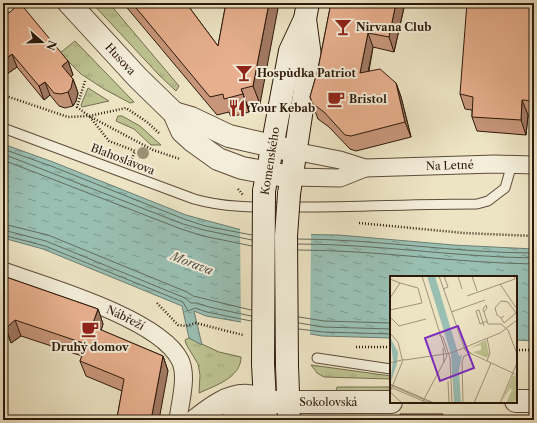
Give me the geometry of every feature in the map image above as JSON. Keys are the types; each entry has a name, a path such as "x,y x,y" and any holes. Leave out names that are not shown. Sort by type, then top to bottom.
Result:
{"main road":[{"name":"Husova","path":"69,3 138,78 174,113 182,131 209,153 265,183 290,185"},
{"name":"Komenského","path":"266,411 263,364 263,236 265,183 290,51 307,11"},
{"name":"Komenského","path":"288,411 286,236 294,151 310,56 307,11"},
{"name":"Husova","path":"174,113 191,118 229,136 294,151"},
{"name":"Sokolovská","path":"196,420 212,408 227,400 248,396 266,411 288,411 390,402"},
{"path":"517,401 534,401"},
{"path":"233,420 266,411"}],"street":[{"name":"Na Letné","path":"294,151 340,160 365,168 512,164 534,165"},
{"name":"Na Letné","path":"290,185 340,178 365,168"},
{"name":"Nábřeží","path":"3,271 114,311 143,327 167,344 174,351 182,366 184,374 178,420"}],"lane":[{"name":"Blahoslavova","path":"3,128 194,199 214,205 236,207 359,207 477,204 488,201 505,188 512,164"},
{"path":"317,358 390,369"}],"path":[{"path":"85,81 77,107 89,116 163,155 182,159"},
{"path":"3,95 68,117 89,116 126,108"},
{"path":"89,116 109,141 135,151"},
{"path":"353,222 464,233 534,236"},
{"path":"157,303 178,325 186,326 196,323"},
{"path":"517,350 534,350"}],"green space":[{"path":"92,3 109,3 179,86 176,91 159,75"},
{"path":"75,41 134,102 130,103 81,74 60,53"},
{"path":"88,88 109,101 82,107 81,105"},
{"path":"118,116 122,116 140,126 161,145 151,145 134,129 116,121"},
{"path":"189,338 219,352 241,357 237,370 226,380 199,393 200,375 198,364 185,340"},
{"path":"311,365 390,376 390,379 324,377 317,373"},
{"path":"337,387 390,387 390,391 336,391"}],"water":[{"name":"Morava","path":"3,144 53,162 186,215 238,229 274,234 339,235 453,245 534,249 534,341 517,340 517,276 390,276 390,338 322,336 206,316 194,311 202,345 189,338 182,306 43,249 3,238"}],"pier":[{"path":"240,227 274,232 311,233 310,337 241,325"}],"building":[{"path":"20,3 68,61 62,66 73,79 71,88 68,92 61,94 54,93 45,82 39,86 12,54 3,61 3,6 9,13"},
{"path":"132,3 186,3 218,46 226,3 269,3 253,86 241,89 243,94 224,99 223,94 210,97"},
{"path":"331,3 396,3 389,37 368,33 360,73 380,69 396,83 405,122 351,136 345,135 324,112 313,104 310,97 318,69"},
{"path":"467,3 534,3 534,101 522,100 521,120 472,117 473,97 460,94"},
{"path":"3,276 98,309 92,326 163,356 151,420 115,420 117,418 124,379 80,361 86,344 15,320 6,328 3,316"},
{"path":"400,414 443,414 443,419 534,417 534,420 400,420"}],"place":[{"name":"Nirvana Club","path":"343,27"},
{"name":"Hospůdka Patriot","path":"244,73"},
{"name":"Bristol","path":"336,99"},
{"name":"Your Kebab","path":"237,108"},
{"name":"Druhý domov","path":"90,329"}]}
